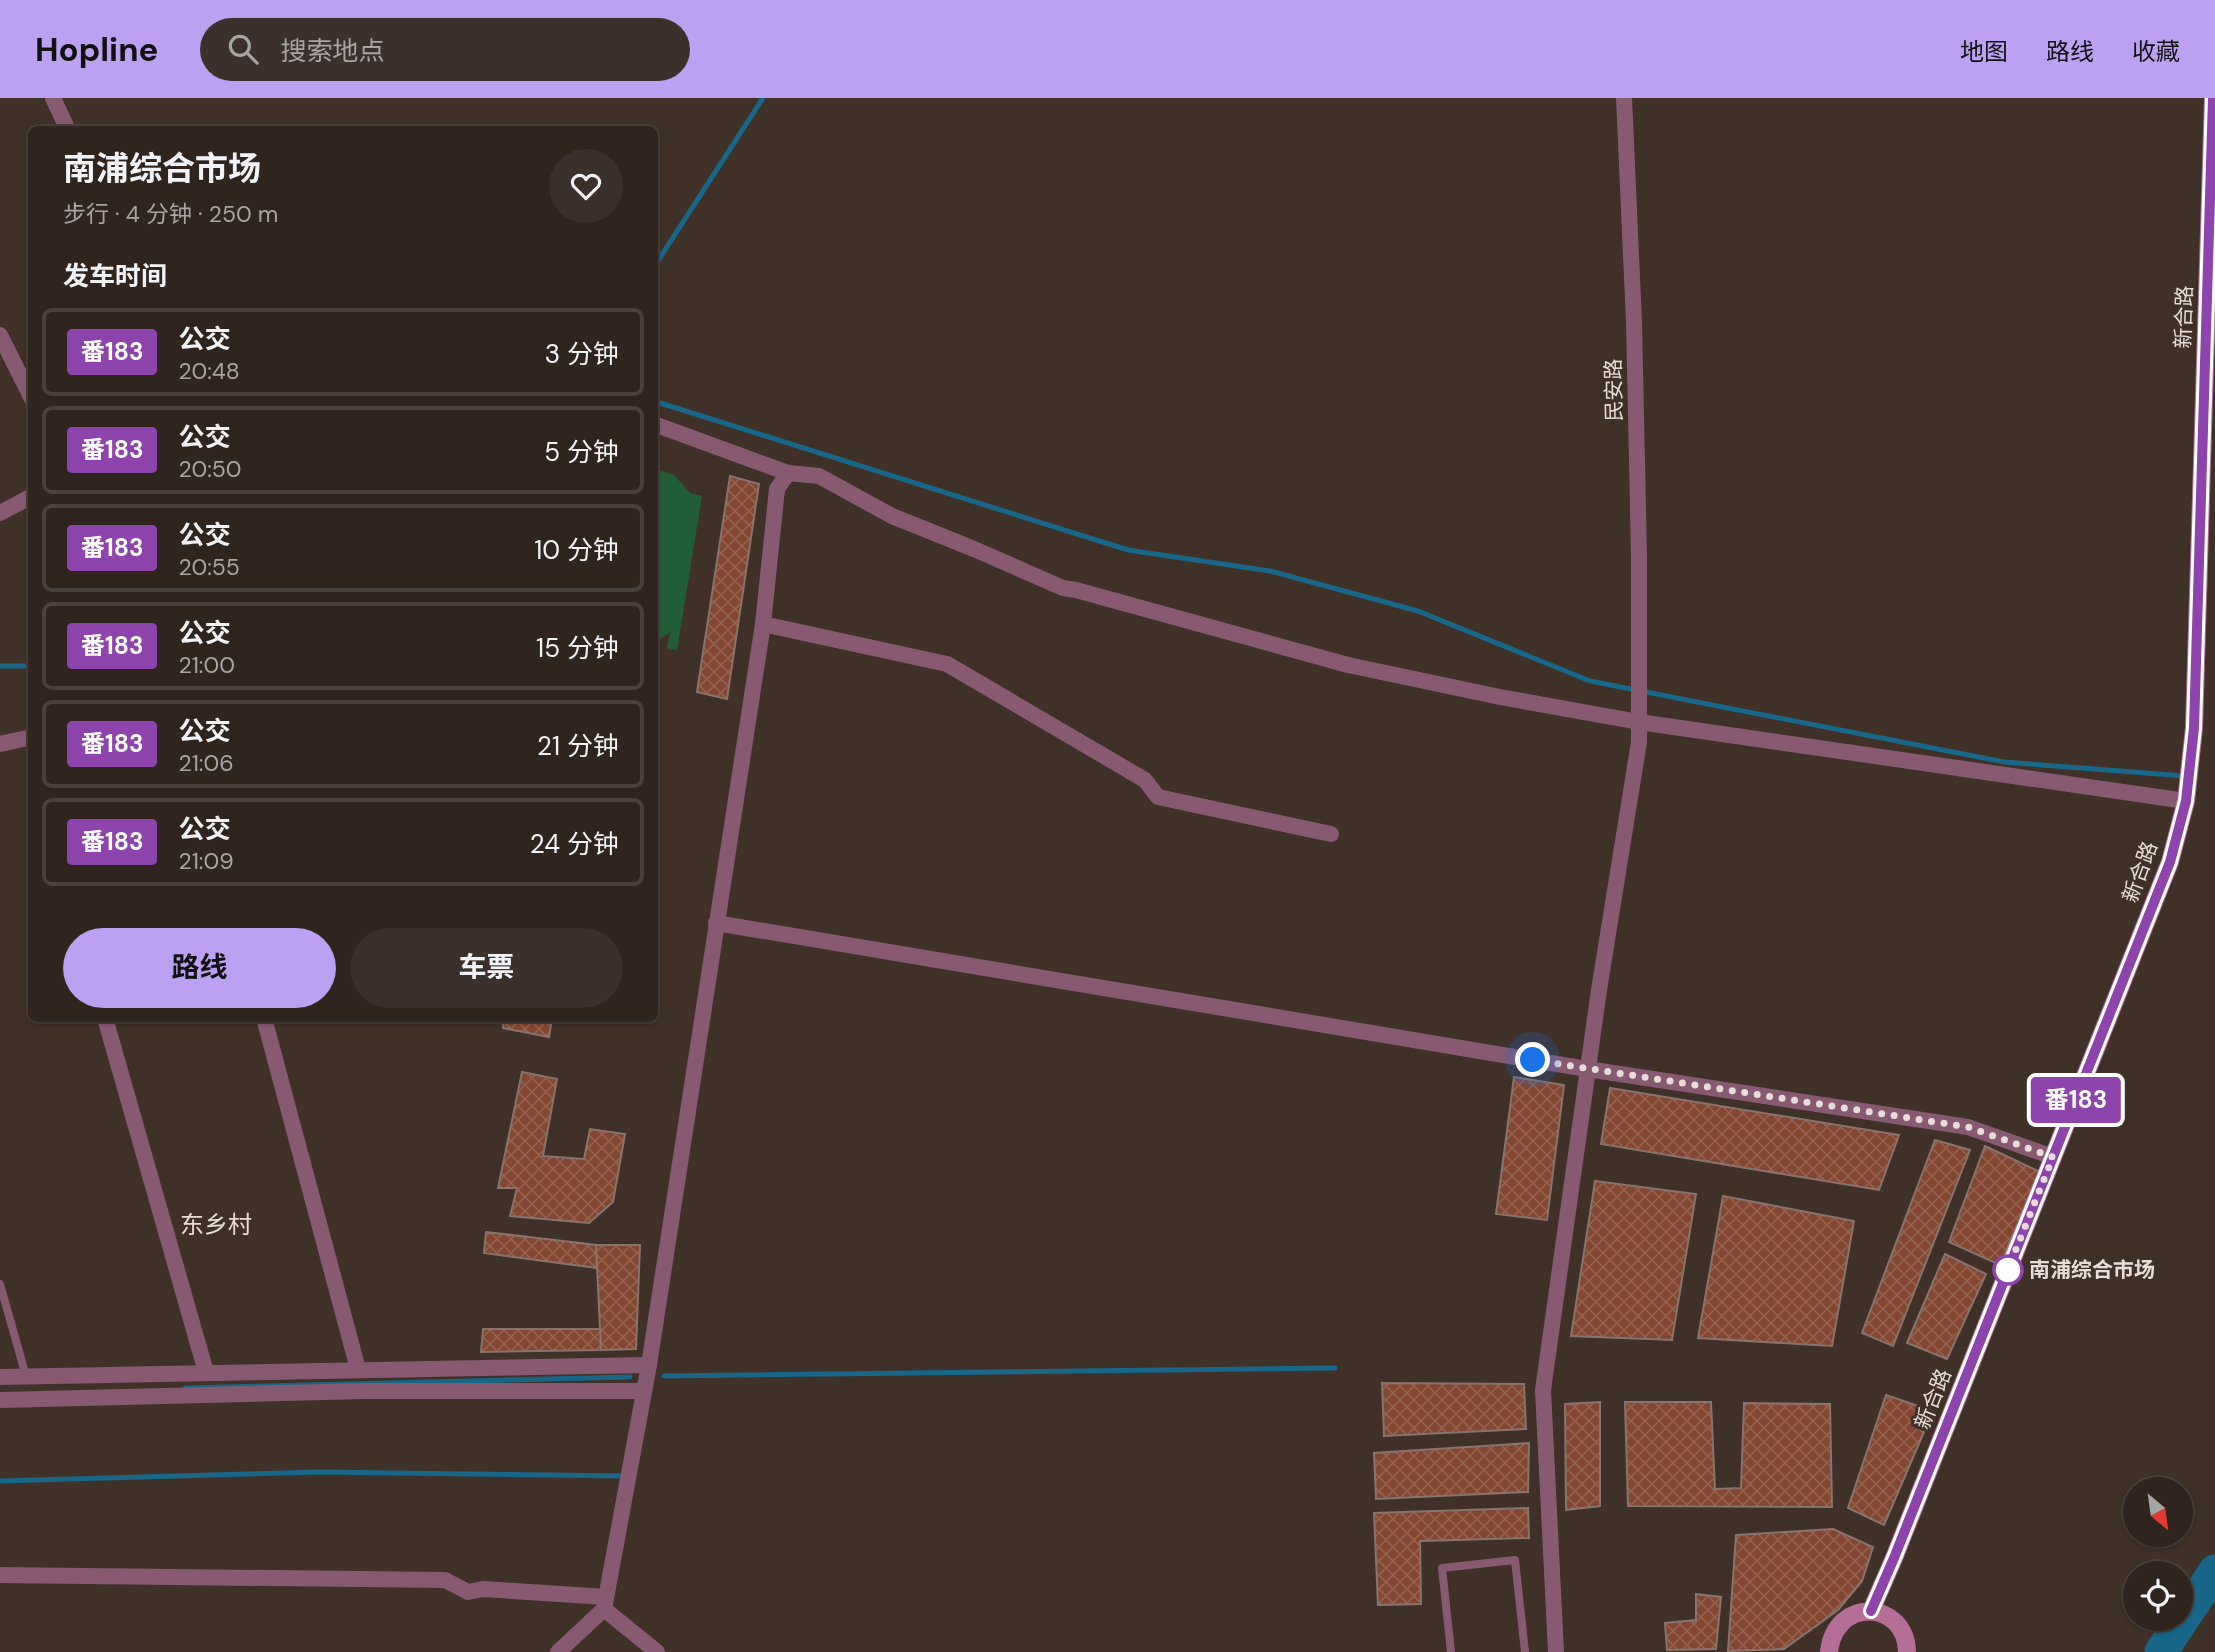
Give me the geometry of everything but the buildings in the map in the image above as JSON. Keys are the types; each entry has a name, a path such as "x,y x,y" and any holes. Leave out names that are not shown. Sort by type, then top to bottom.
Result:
{"street":[{"path":"53,98 66,126"},
{"name":"民安路","path":"1556,1652 1543,1390 1587,1069 1639,742 1634,322 1624,98"},
{"name":"新合路","path":"1871,1611 2170,862 2186,795 2194,728 2213,179 2213,98"},
{"path":"0,335 28,391"},
{"path":"658,425 788,473 819,476 892,516 1063,588 1348,665 1639,722 2186,795"},
{"path":"558,1652 605,1603 649,1365 763,624 777,489 788,473"},
{"path":"0,513 28,498"},
{"path":"763,624 947,664 1145,780 1158,797 1331,834"},
{"path":"0,744 28,738"},
{"path":"716,923 1587,1069 1968,1127 2053,1157"},
{"path":"106,1022 206,1372"},
{"path":"265,1022 358,1369"},
{"path":"0,1377 649,1365"},
{"path":"0,1400 365,1391 644,1391"},
{"path":"0,1575 445,1580 468,1592 484,1589 605,1603 657,1652"},
{"path":"1829,1652 1830,1638 1836,1627 1846,1618 1871,1611 1894,1620 1902,1630 1907,1652"}],"lane":[{"path":"0,1284 26,1376"},
{"path":"1451,1652 1442,1568 1515,1560 1525,1652"}],"green space":[{"path":"658,470 674,475 690,493 702,496 677,650 667,648 670,632 658,640"}],"waterway":[{"path":"658,261 763,98"},
{"path":"658,402 1128,550 1270,571 1418,611 1590,681 2004,762 2185,776"},
{"path":"0,666 28,666"},
{"path":"664,1376 1335,1368"},
{"path":"185,1388 630,1377"},
{"path":"0,1481 319,1472 627,1476"},
{"path":"2161,1652 2215,1571"}],"bus line":[{"name":"番183","path":"1871,1611 2170,862 2186,801 2194,728 2213,98"}],"place":[{"name":"南浦综合市场","path":"2008,1270"}],"district":[{"name":"东乡村","path":"216,1225"}],"route":[{"path":"1533,1060 1968,1127 2053,1157 2003,1282 2008,1270"}]}
